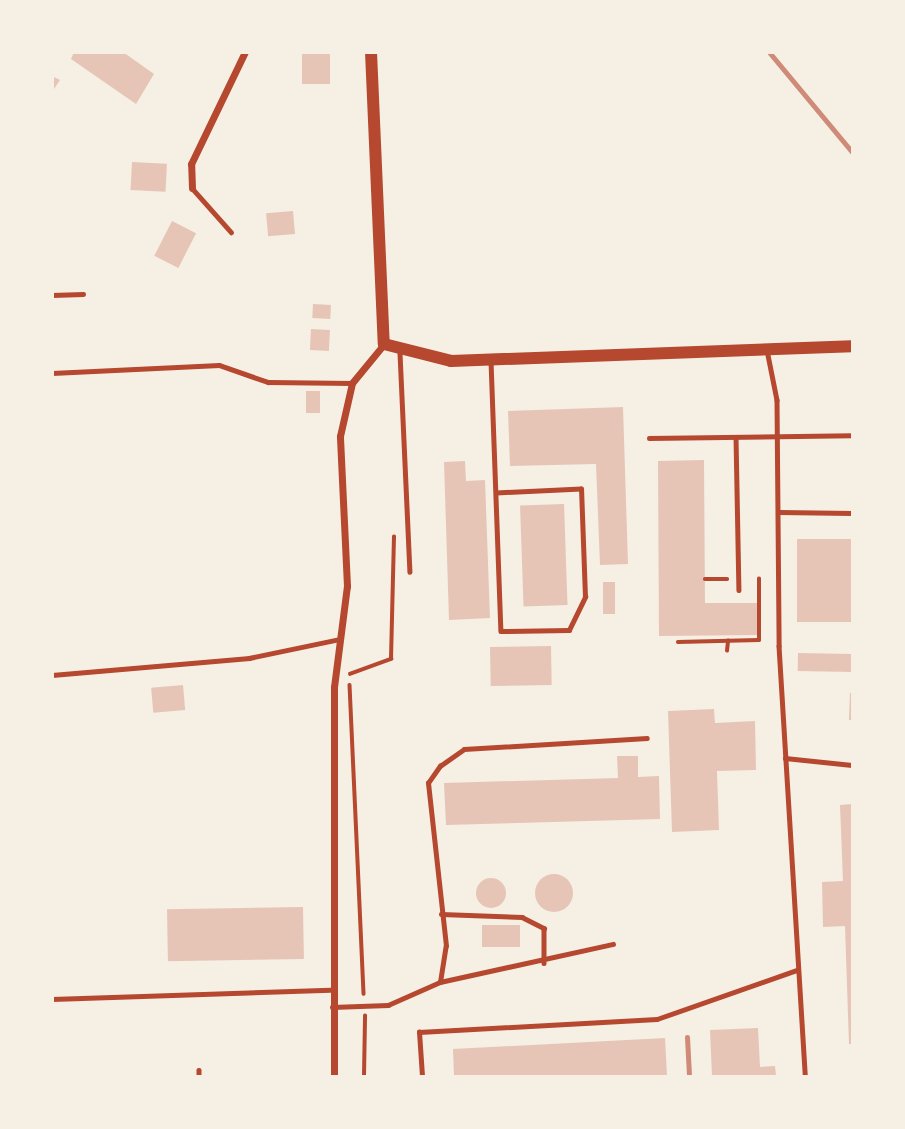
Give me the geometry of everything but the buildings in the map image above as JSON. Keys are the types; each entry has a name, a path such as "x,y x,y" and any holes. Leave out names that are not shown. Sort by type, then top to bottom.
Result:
{"street":[{"path":"192,188 191,164 245,52"},
{"path":"334,1076 330,990 341,639 347,586 340,436 352,383 384,344 371,52"},
{"path":"384,344 400,353 491,360 852,346"}],"lane":[{"path":"192,188 231,232"},
{"path":"52,295 83,294"},
{"path":"766,349 778,437 785,758 805,1076"},
{"path":"400,353 410,572"},
{"path":"491,360 501,631 569,629 585,597 581,489 497,493"},
{"path":"52,373 219,365 268,382 352,383"},
{"path":"649,438 852,435"},
{"path":"736,437 739,590"},
{"path":"779,512 852,513"},
{"path":"52,675 248,658 341,639"},
{"path":"440,982 446,946 428,783 440,766 464,749 647,738"},
{"path":"785,758 852,765"},
{"path":"441,914 522,917 544,928 544,962"},
{"path":"331,1007 400,1001 440,982 544,962 613,944"},
{"path":"422,1076 419,1032 657,1019 797,970"},
{"path":"52,999 330,990"}],"path":[{"path":"364,1076 365,1005 350,673 391,659 390,553 397,530"},
{"path":"678,642 760,640 759,579 768,578"},
{"path":"727,651 728,641"}],"railway":[{"path":"769,52 852,152"},
{"path":"687,1037 689,1076"}]}
